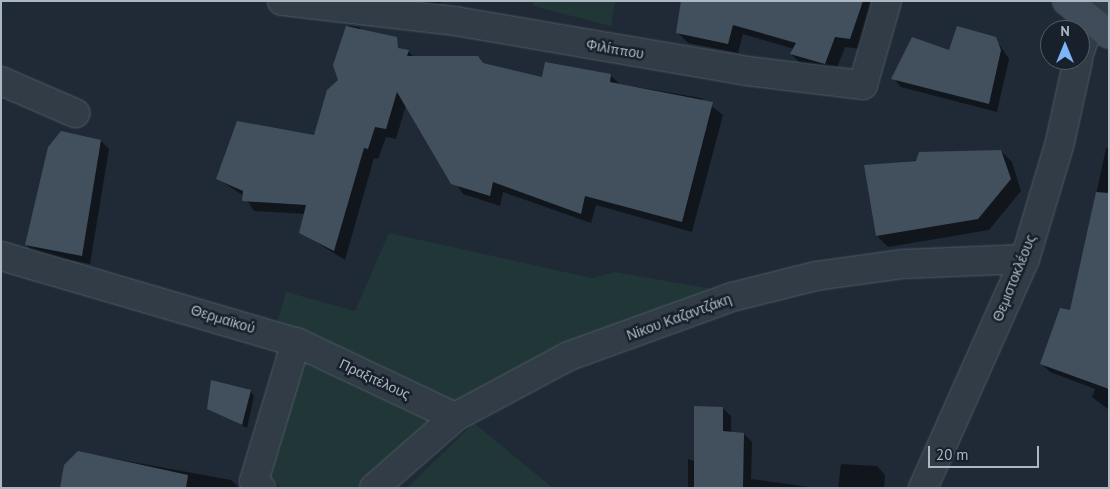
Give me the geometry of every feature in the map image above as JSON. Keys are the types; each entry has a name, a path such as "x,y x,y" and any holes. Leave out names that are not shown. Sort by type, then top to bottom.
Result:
{"street":[{"name":"Φιλίππου","path":"286,2 455,21 746,71 863,85 887,1"},
{"path":"1067,1 1099,18 1090,34"},
{"name":"Θεμιστοκλέους","path":"923,488 1025,259 1060,142 1076,70"},
{"path":"1,81 75,113"},
{"name":"Θερμαϊκού","path":"1,256 296,342"},
{"name":"Νίκου Καζαντζάκη","path":"374,488 455,417 569,356 732,297 816,276 904,264 1025,259"},
{"path":"261,488 254,481 296,342"},
{"name":"Πραξιτέλους","path":"296,342 455,417"}],"green space":[{"path":"534,1 615,1 611,26 533,6"},
{"path":"389,233 592,278 615,272 723,291 452,411 275,330 286,292 355,311"},
{"path":"302,350 442,417 357,488 280,488 265,471"},
{"path":"474,423 553,488 407,488"}],"building":[{"path":"681,1 863,1 850,39 835,37 825,64 790,54 796,43 733,25 728,44 676,33"},
{"path":"346,26 397,37 398,48 409,50 407,56 478,56 483,63 542,77 545,62 611,74 610,82 713,102 682,222 585,196 581,214 493,182 490,196 451,184 397,92 386,129 375,127 368,149 364,148 334,251 299,233 306,205 242,201 243,191 216,179 237,121 314,135 327,90 338,80 333,65"},
{"path":"957,26 996,37 1001,50 989,104 891,79 912,37 949,50"},
{"path":"61,131 101,140 82,256 25,245 48,147"},
{"path":"1001,150 1011,179 978,219 876,236 864,165 916,161 919,152"},
{"path":"1096,192 1109,193 1109,389 1040,364 1060,308 1070,310"},
{"path":"211,380 251,390 242,425 207,409"},
{"path":"694,406 723,407 723,431 744,433 743,488 694,488"},
{"path":"78,451 188,475 186,488 60,488 64,465"}]}
